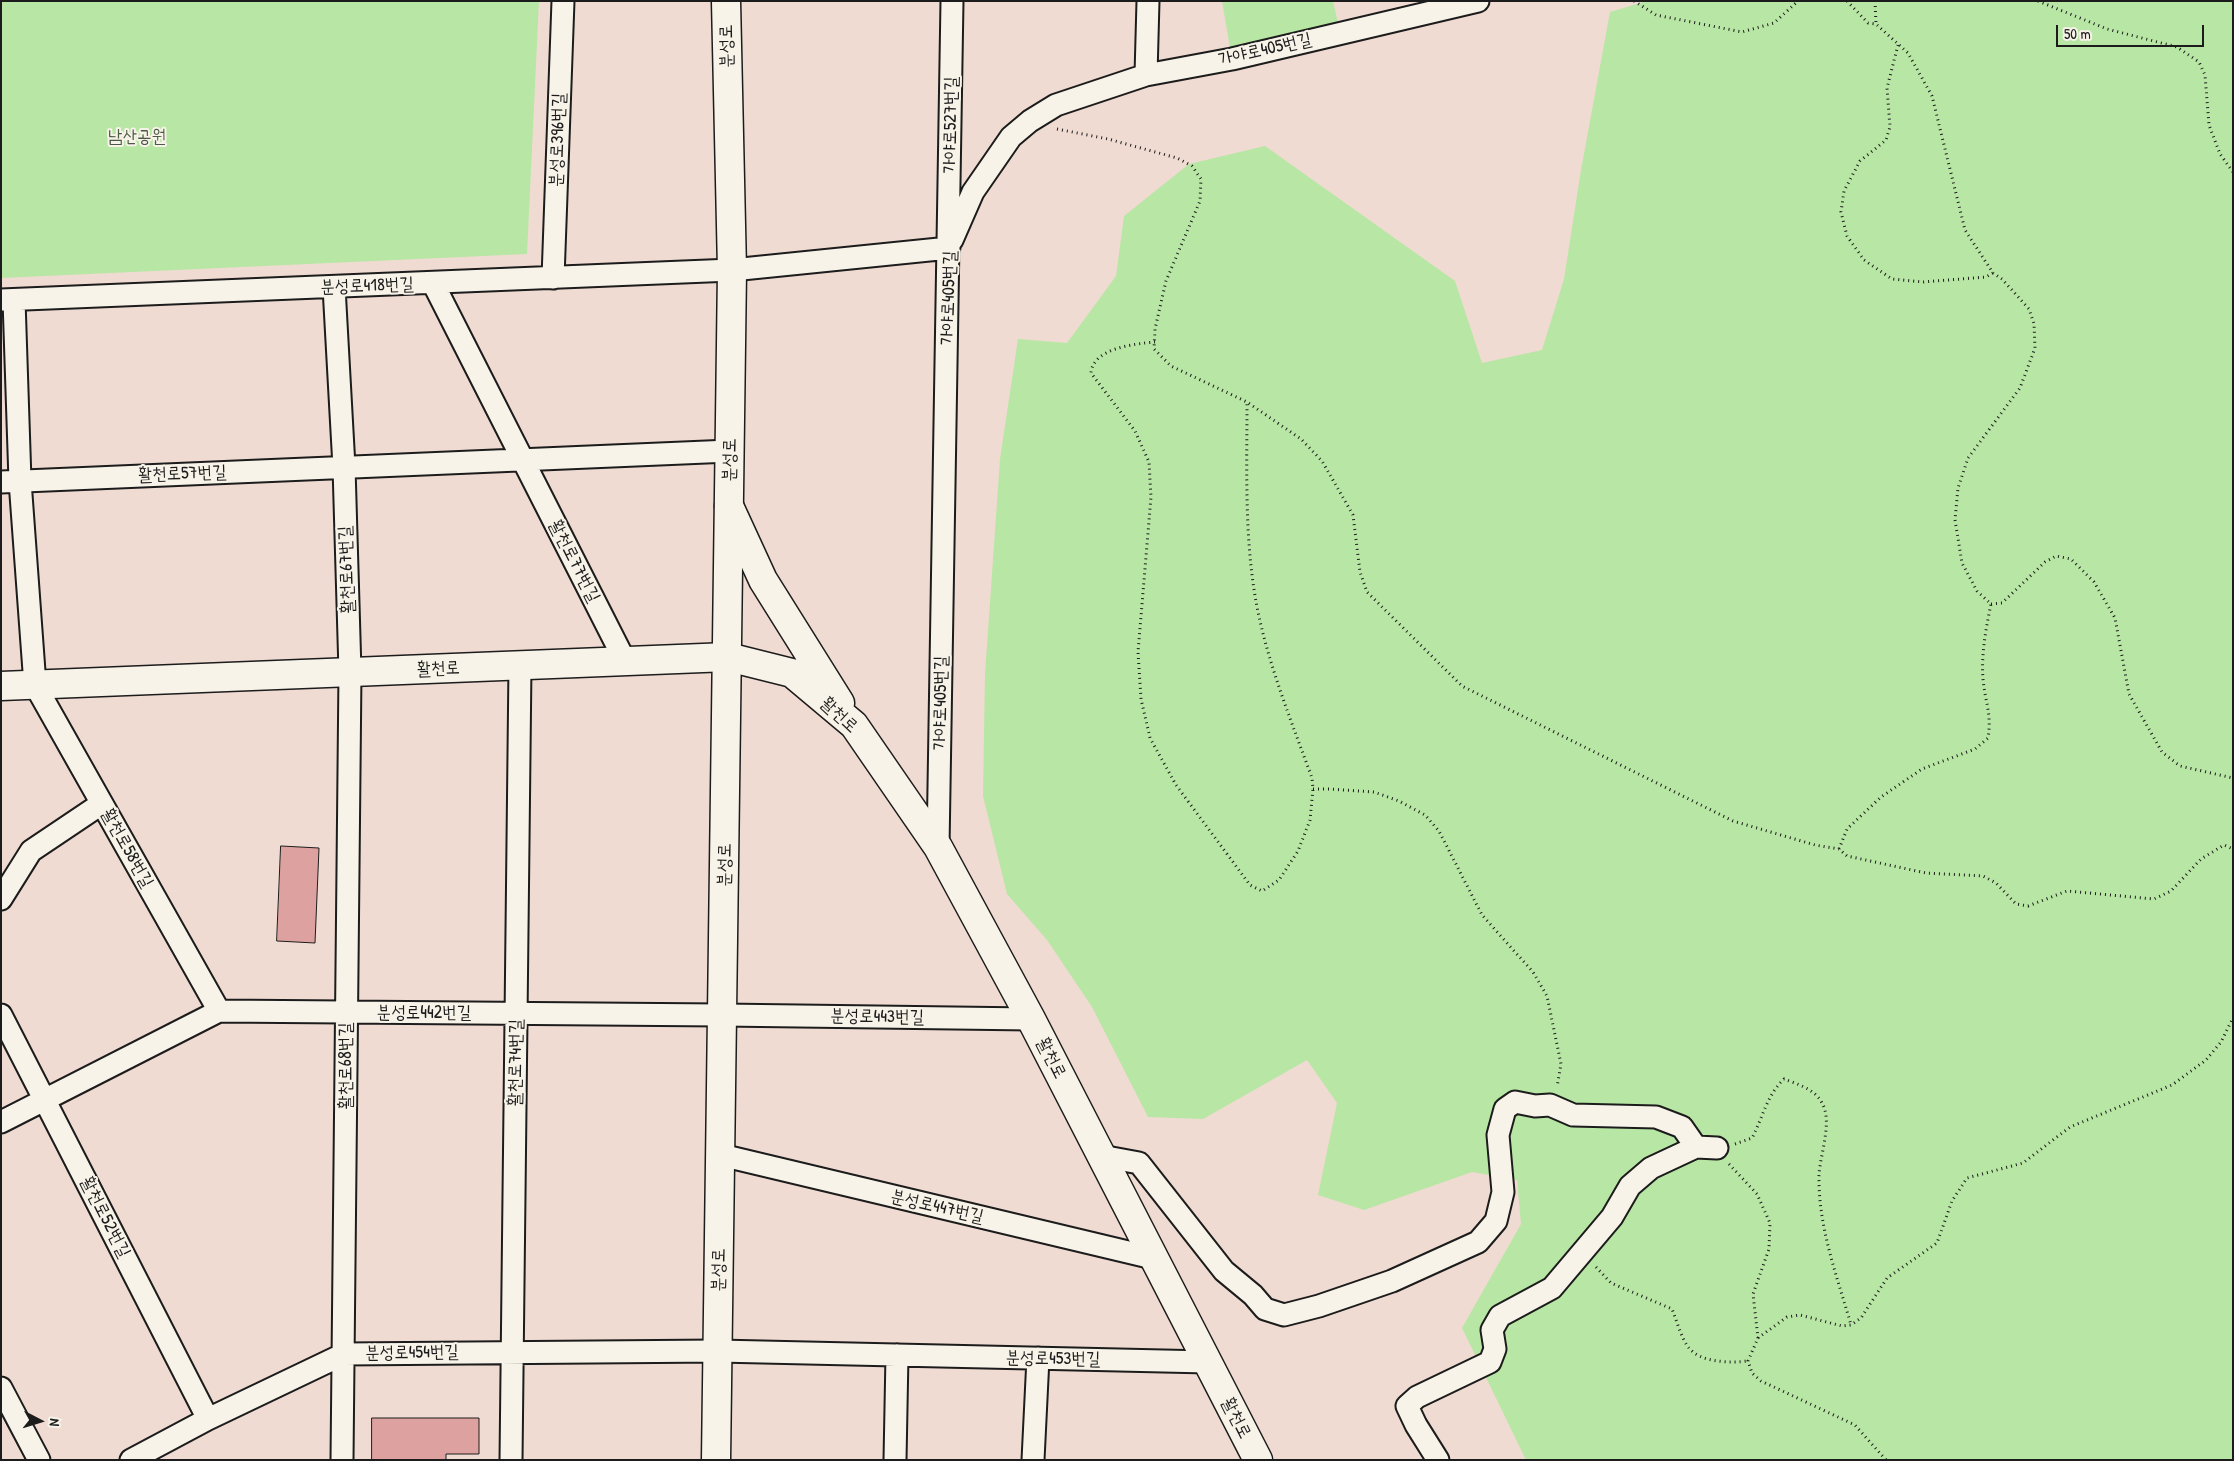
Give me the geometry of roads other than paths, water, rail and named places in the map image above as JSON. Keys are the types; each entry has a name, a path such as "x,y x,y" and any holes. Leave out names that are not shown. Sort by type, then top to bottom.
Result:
{"street":[{"name":"분성로396번길","path":"553,278 563,1"},
{"name":"분성로","path":"716,1460 732,270 726,1"},
{"name":"가야로527번길","path":"949,248 952,1"},
{"path":"1146,75 1148,1"},
{"name":"가야로405번길","path":"938,847 949,248 973,192 1011,137 1030,121 1056,104 1146,75 1232,59 1402,10 1478,1"},
{"path":"732,270 949,248"},
{"name":"분성로418번길","path":"8,300 732,270"},
{"name":"활천로77번길","path":"433,283 625,661"},
{"name":"활천로67번길","path":"334,287 344,467 350,672"},
{"path":"8,300 11,482 34,685"},
{"path":"344,467 730,451"},
{"name":"활천로57번길","path":"11,482 344,467"},
{"path":"729,506 763,580 854,725"},
{"name":"활천로","path":"1,686 728,657 792,674 854,725 938,847 1031,1019 1258,1460"},
{"name":"활천로74번길","path":"511,1460 520,665"},
{"name":"활천로68번길","path":"342,1460 350,672"},
{"name":"활천로58번길","path":"34,685 219,1012"},
{"path":"1,899 31,851 102,804"},
{"name":"분성로442번길","path":"1,1122 219,1012 722,1015"},
{"name":"활천로52번길","path":"1,1015 208,1420"},
{"name":"분성로443번길","path":"722,1015 1031,1019"},
{"path":"1101,1156 1139,1163 1224,1272 1253,1295 1265,1309 1284,1315 1319,1306 1392,1281 1478,1242 1496,1221 1502,1192 1498,1135 1504,1109 1515,1102 1535,1106 1550,1105 1573,1115 1656,1117 1682,1127 1706,1148 1651,1168 1630,1186 1612,1217 1552,1288 1500,1316 1492,1330 1495,1349 1490,1362 1417,1397 1407,1406 1416,1425 1438,1460"},
{"name":"분성로447번길","path":"721,1155 1153,1258"},
{"name":"분성로454번길","path":"130,1460 344,1354 512,1351 718,1351"},
{"name":"분성로453번길","path":"718,1351 1208,1362"},
{"path":"895,1460 897,1355"},
{"path":"1034,1460 1038,1358"},
{"path":"1,1388 39,1460"}],"park label":[{"name":"남산공원","path":"137,137"}]}
